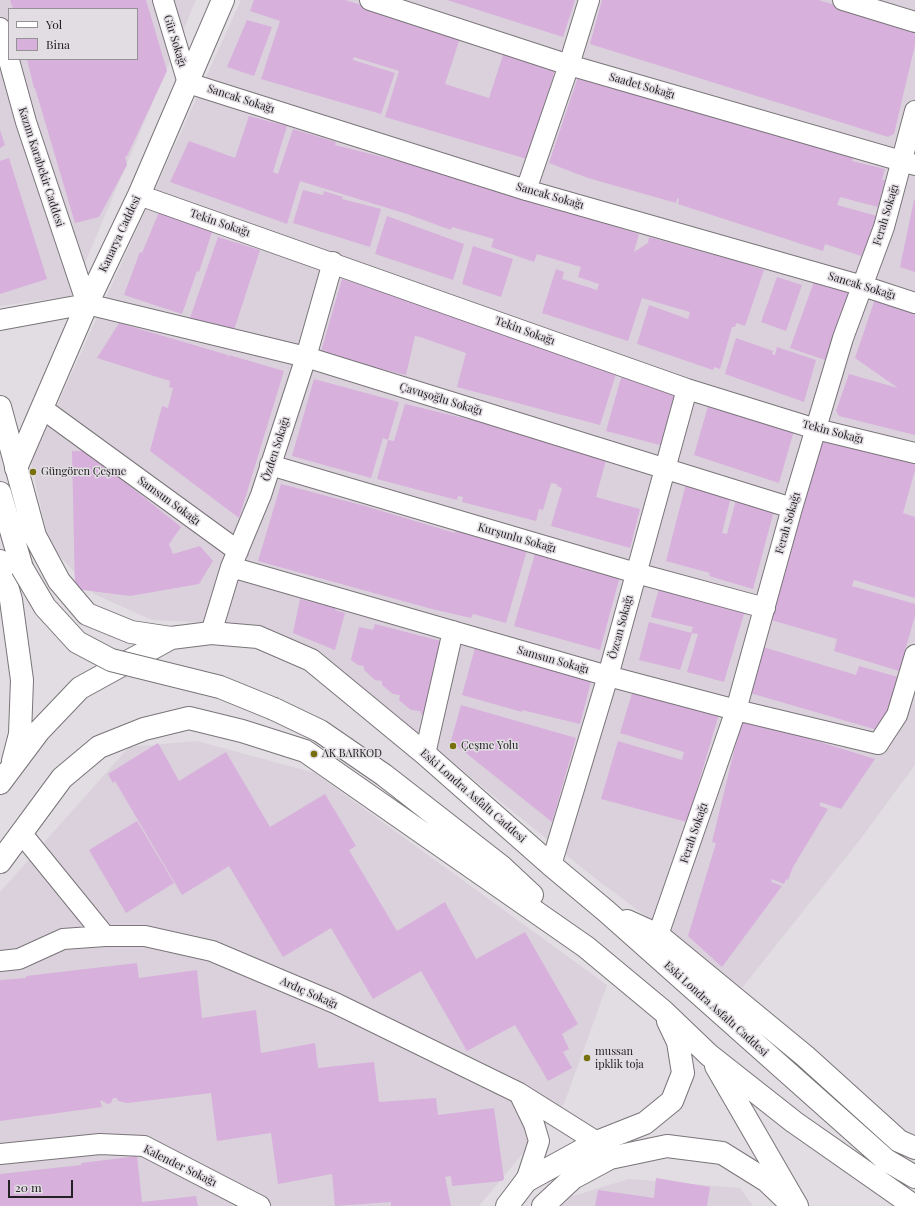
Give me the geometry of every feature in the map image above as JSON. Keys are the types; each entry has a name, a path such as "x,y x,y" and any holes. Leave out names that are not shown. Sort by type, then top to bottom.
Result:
{"main road":[{"name":"Kanarya Caddesi","path":"16,468 43,410 87,304 139,195 223,0"},
{"path":"0,407 35,536 59,581 87,614 131,632 171,638"},
{"path":"0,493 22,568 45,607 77,642 111,660 220,687 274,709 320,731 384,776 502,867 586,947 663,1011 710,1055 794,1122 914,1206"},
{"path":"0,561 11,600 22,680 20,734 6,775"},
{"name":"Eski Londra Asfaltı Caddesi","path":"6,775 39,731 80,688 171,638 211,633 258,637 311,660 425,754 551,865 606,911 886,1160 915,1177"},
{"path":"0,862 62,778 99,747 144,729 188,718 242,731 305,751 586,947"},
{"path":"606,911 658,935 805,1056 899,1141 915,1148"},
{"path":"507,1206 526,1181 597,1142 644,1124 672,1101 683,1072 678,1042 663,1011"},
{"path":"710,1055 797,1206"},
{"path":"543,1206 572,1178 610,1158 667,1146 722,1153 767,1181 794,1206"}],"street":[{"name":"Gür Sokağı","path":"163,0 188,83"},
{"name":"Saadet Sokağı","path":"370,0 569,65 908,163"},
{"path":"526,190 569,65 589,0"},
{"path":"843,0 915,22"},
{"name":"Kazım Karabekir Caddesi","path":"0,28 8,57"},
{"name":"Kazım Karabekir Caddesi","path":"9,60 26,122 87,304"},
{"name":"Sancak Sokağı","path":"188,83 526,190 863,286 915,303"},
{"name":"Ferah Sokağı","path":"658,935 736,710 792,508 844,338 908,163 915,111"},
{"name":"Tekin Sokağı","path":"139,195 333,262 688,389 816,429 915,453"},
{"name":"Özden Sokağı","path":"211,633 234,559 260,494 306,357 333,262"},
{"path":"0,320 87,304"},
{"name":"Çavuşoğlu Sokağı","path":"87,304 306,357 792,508"},
{"name":"Özcan Sokağı","path":"551,865 608,676 688,389"},
{"name":"Samsun Sokağı","path":"43,410 234,559 454,631 608,676 736,710 878,744 897,715 915,655"},
{"name":"Kurşunlu Sokağı","path":"270,465 636,573 765,608"},
{"path":"425,754 454,631"},
{"path":"22,834 105,936"},
{"name":"Ardıç Sokağı","path":"0,961 19,959 63,939 105,936 144,936 212,950 335,1003 519,1093 597,1142"},
{"path":"519,1093 534,1124 539,1141 526,1181"},
{"name":"Kalender Sokağı","path":"0,1154 100,1144 144,1146 260,1206"}],"shaded area":[{"path":"0,0 196,0 71,296 0,306"},
{"path":"241,0 915,0 915,765 859,841 742,988 596,879 340,671 258,625 152,620 94,594 49,544 31,463"},
{"path":"197,741 315,773 607,985 564,1104 479,1206 0,1206 0,892 129,747"},
{"path":"629,1179 740,1188 753,1206 558,1206 563,1199"}],"building":[{"path":"10,0 146,0 167,71 127,156 125,157 127,165 99,217 75,223 34,88 27,60 138,60 138,8 13,8"},
{"path":"254,0 345,0 461,35 445,84 489,98 505,49 557,64 527,159 385,117 399,71 354,57 353,60 395,73 381,114 261,79 280,21 250,11"},
{"path":"447,0 575,0 563,37"},
{"path":"602,0 819,0 913,30 915,32 915,45 894,134 888,137 590,44"},
{"path":"247,20 272,27 254,76 227,67"},
{"path":"580,71 854,156 852,161 885,169 882,180 885,180 878,207 840,197 837,205 877,216 864,257 825,244 823,251 678,204 679,199 677,198 676,203 588,178 549,163"},
{"path":"249,116 287,126 273,172 278,174 293,129 336,142 335,145 423,167 551,209 551,207 639,234 634,252 648,243 649,237 725,257 764,270 745,326 736,323 735,327 732,327 720,369 714,367 713,370 637,344 649,305 688,319 690,312 642,298 628,341 542,313 556,269 564,272 562,279 597,290 599,284 578,277 581,267 537,254 534,262 491,247 494,239 452,227 451,230 407,214 300,181 287,224 170,182 189,141 235,158"},
{"path":"0,130 5,145 0,148"},
{"path":"9,158 47,279 0,294 0,161"},
{"path":"303,190 323,195 324,191 343,197 342,199 381,209 370,247 293,223"},
{"path":"915,200 915,272 900,267"},
{"path":"159,212 212,232 199,272 197,271 182,314 124,295 140,252 142,253"},
{"path":"387,216 464,244 453,280 375,254"},
{"path":"218,237 260,250 234,330 190,318"},
{"path":"473,246 513,259 501,297 462,284"},
{"path":"777,277 802,285 786,331 761,322"},
{"path":"342,279 428,306 616,374 600,425 457,387 466,353 420,337 415,336 406,375 320,355"},
{"path":"815,279 854,290 828,361 790,348"},
{"path":"876,296 915,308 915,435 839,416 836,411 849,374 898,388 855,358"},
{"path":"119,323 228,355 228,359 229,355 284,371 239,518 150,451 162,406 168,408 173,388 169,387 170,381 97,358"},
{"path":"736,338 773,351 772,354 775,355 777,347 816,360 804,402 725,374"},
{"path":"623,371 679,389 664,446 606,431"},
{"path":"314,379 399,402 388,440 383,438 371,478 292,456"},
{"path":"710,399 795,427 779,483 694,455"},
{"path":"405,404 484,423 606,460 596,497 640,509 630,548 551,526 562,488 557,486 557,484 551,483 543,510 539,509 536,521 462,502 463,497 458,496 457,500 377,479 388,440 394,441"},
{"path":"823,436 915,462 915,470 903,513 915,517 915,598 854,580 852,586 915,604 915,616 899,671 834,651 837,639 771,620"},
{"path":"72,451 86,451 181,527 169,544 173,554 200,546 213,561 199,584 130,596 75,589"},
{"path":"687,480 732,493 722,533 727,534 737,496 775,507 753,589 709,576 710,573 666,561"},
{"path":"281,484 365,506 455,533 456,530 527,550 506,623 473,614 471,618 432,609 258,561"},
{"path":"536,550 620,576 600,650 514,626"},
{"path":"660,585 746,607 724,682 687,672 698,634 691,633 693,627 651,617"},
{"path":"300,599 336,608 335,610 345,613 335,650 293,633"},
{"path":"649,622 692,633 680,670 639,660"},
{"path":"375,624 445,642 425,716 421,714 420,711 411,710 399,700 400,695 393,694 382,685 382,681 375,680 364,670 364,666 358,665 351,660 359,627 373,630"},
{"path":"763,647 856,675 859,666 898,677 881,731 750,693"},
{"path":"475,648 591,681 580,724 522,710 522,712 462,695"},
{"path":"633,690 719,714 687,822 601,799 618,741 682,760 684,752 620,733"},
{"path":"461,705 576,738 552,822 451,741"},
{"path":"742,718 875,759 841,809 820,802 820,806 828,809 793,867 788,880 786,879 784,884 772,879 771,882 782,886 722,967 688,936 716,843 712,842"},
{"path":"158,743 179,781 226,752 270,827 325,794 356,846 349,850 397,931 445,902 476,959 525,932 578,1024 562,1034 569,1049 563,1052 572,1068 548,1081 515,1025 467,1051 421,971 373,999 331,928 283,957 229,866 182,895 115,781 113,783 108,774"},
{"path":"137,821 174,883 126,913 89,850"},
{"path":"137,963 139,978 197,970 202,1018 256,1010 261,1053 315,1043 318,1068 374,1062 379,1102 436,1098 438,1115 494,1108 504,1179 502,1181 452,1186 451,1176 445,1177 451,1206 391,1206 391,1202 335,1206 332,1174 278,1184 271,1133 217,1141 211,1093 127,1103 118,1101 117,1098 113,1098 111,1103 108,1104 100,1100 102,1107 0,1121 0,980 26,978 26,976"},
{"path":"137,1156 142,1202 196,1196 198,1206 0,1206 0,1174 81,1165 81,1163"},
{"path":"656,1178 710,1187 707,1206 595,1206 598,1190 654,1198"}],"place":[{"name":"Güngören Çeşme","path":"33,472"},
{"name":"Çeşme Yolu","path":"453,746"},
{"name":"AK BARKOD","path":"314,754"},
{"name":"mussan ipklik toja","path":"587,1058"}]}
